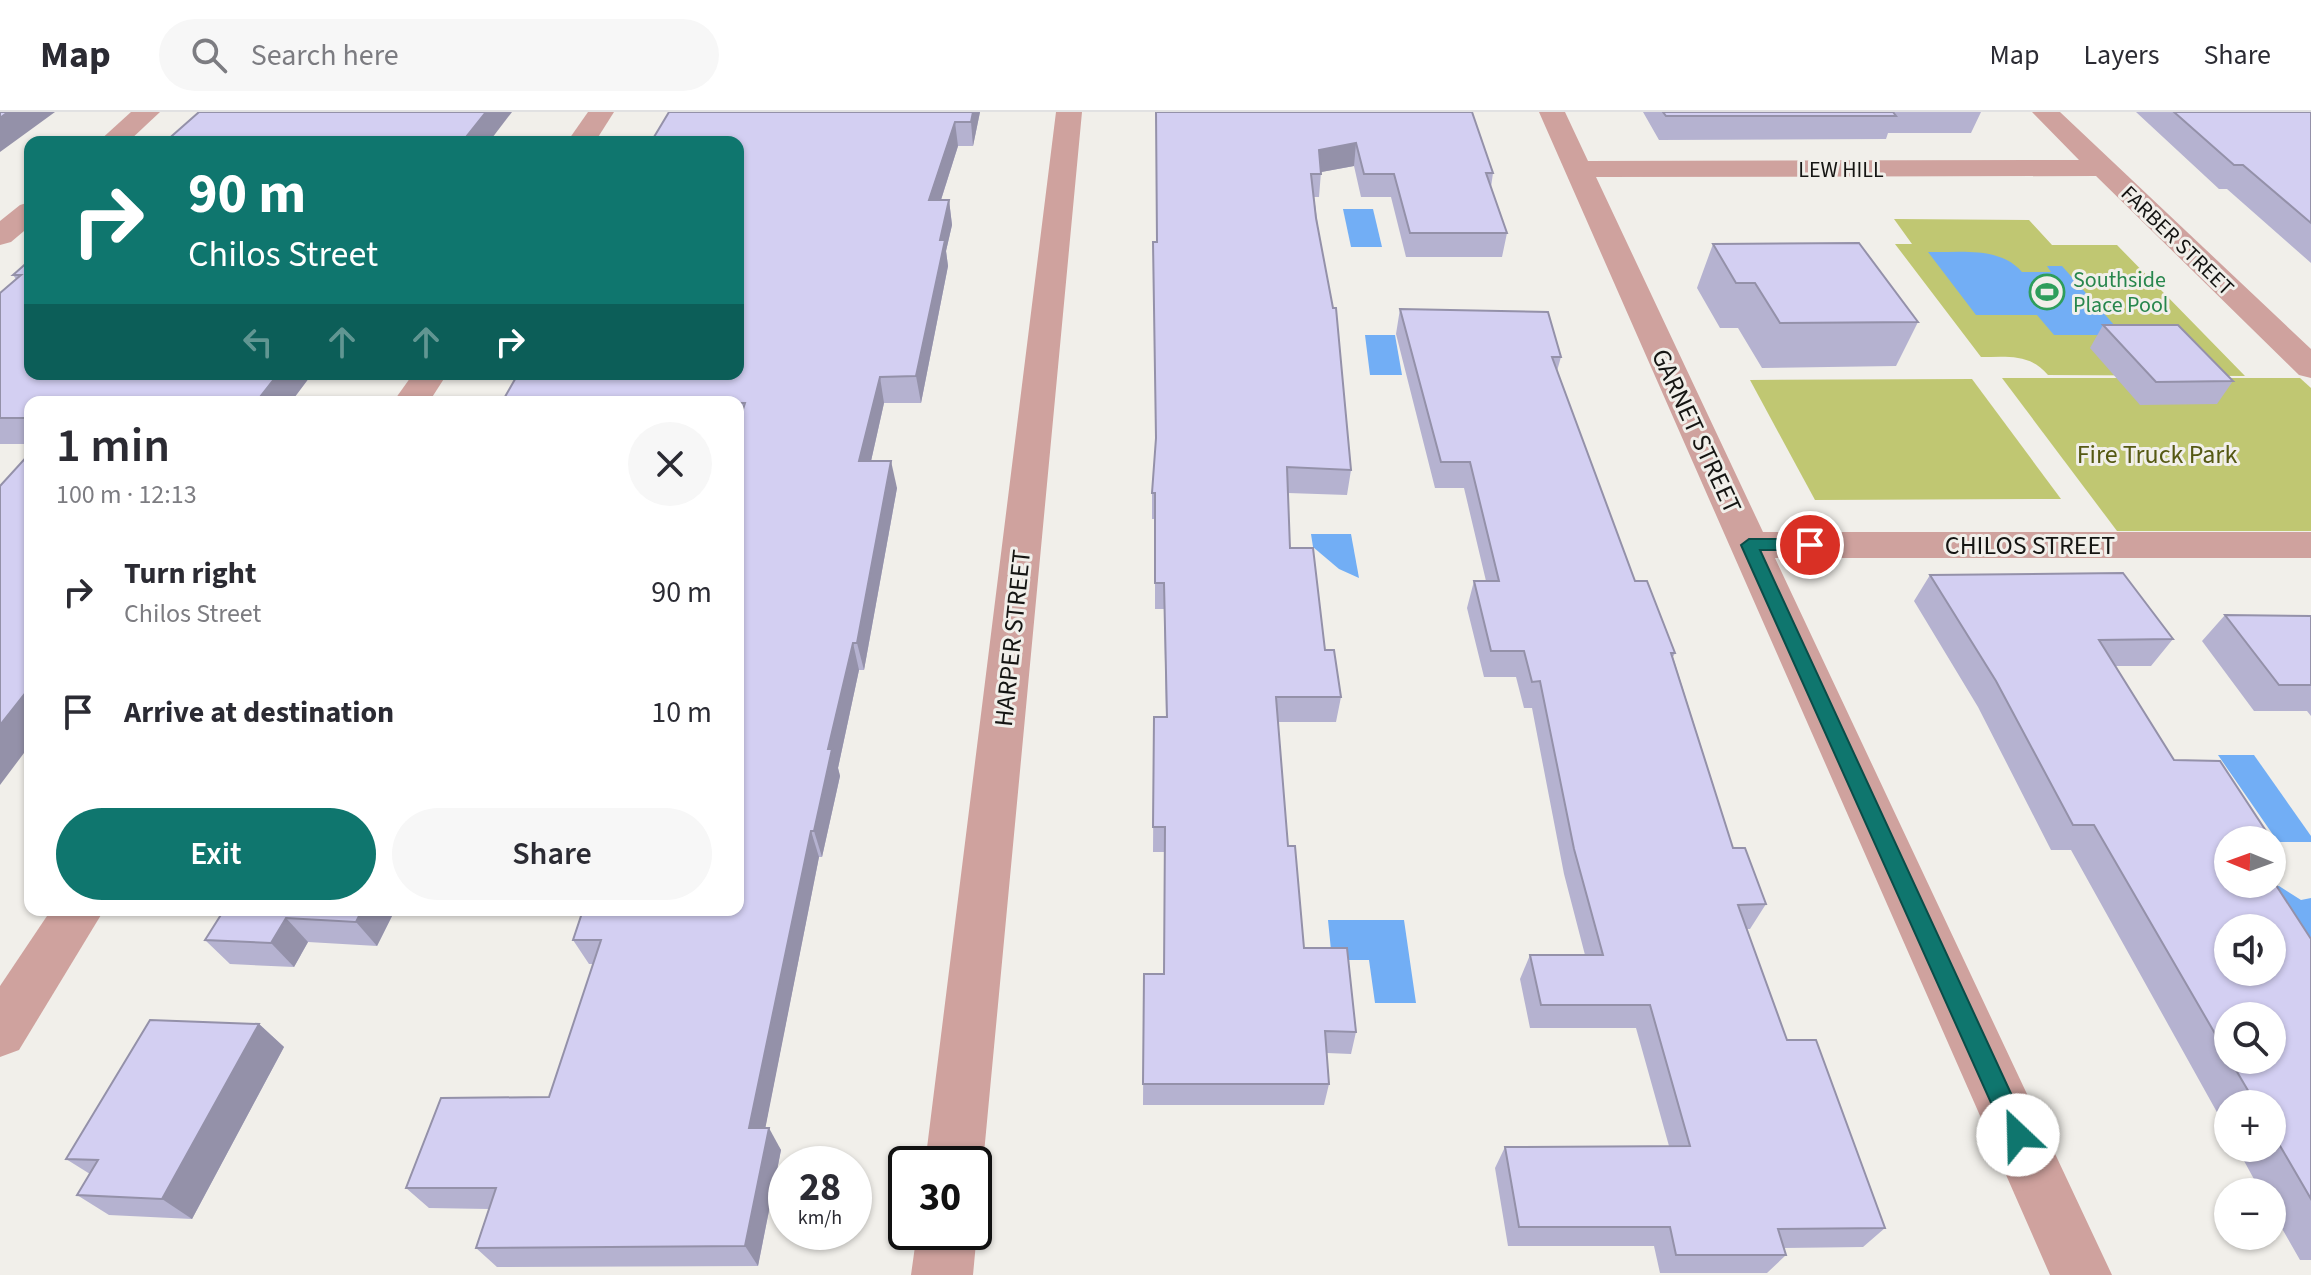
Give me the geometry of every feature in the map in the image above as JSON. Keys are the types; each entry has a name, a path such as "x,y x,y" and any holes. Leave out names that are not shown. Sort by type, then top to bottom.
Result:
{"street":[{"path":"119,136 147,112"},
{"path":"585,136 601,112"},
{"name":"HARPER STREET","path":"956,1146 1069,112"},
{"name":"GARNET STREET","path":"1552,112 2081,1275"},
{"name":"FARBER STREET","path":"2045,112 2311,368"},
{"name":"LEW HILL","path":"1578,169 2104,168"},
{"path":"0,236 24,216"},
{"name":"CHILOS STREET","path":"1749,545 2311,545"},
{"path":"0,1032 75,916"},
{"path":"942,1275 945,1250"}],"green space":[{"name":"Southside Place Pool","path":"1894,219 2029,220 2052,245 2117,245 2245,376 2048,375 2025,360 1981,357 1895,244 1912,244"},
{"name":"Fire Truck Park","path":"2002,378 2300,378 2311,388 2311,531 2117,531"},
{"path":"1972,379 2061,499 1815,500 1750,380"}],"water":[{"path":"1343,209 1373,209 1382,247 1351,247"},
{"path":"1928,252 1991,255 2003,258 2022,272 2051,272 2047,266 2062,266 2123,335 2054,335 2037,315 1976,315"},
{"path":"1365,335 1395,335 1402,375 1370,375"},
{"path":"1311,534 1351,534 1359,578 1339,569 1313,547"},
{"path":"2218,755 2254,755 2311,836 2311,842 2286,842 2286,826 2267,826"},
{"path":"2286,890 2301,900 2311,898 2311,943 2276,898 2286,898"},
{"path":"1328,920 1404,920 1416,1003 1375,1003 1369,960 1332,960"}],"building":[{"path":"199,112 486,112 467,136 172,136"},
{"path":"669,112 973,112 971,122 955,122 929,200 949,200 940,240 945,240 916,376 880,377 859,461 891,461 857,643 853,643 828,749 832,749 814,831 811,831 749,1128 769,1128 745,1246 476,1248 496,1188 406,1188 441,1098 549,1097 601,940 573,940 581,916 744,916 744,396 505,396 515,380 744,380 744,136 655,136"},
{"path":"1156,112 1472,112 1493,173 1486,173 1507,233 1410,233 1394,174 1364,174 1356,143 1319,150 1321,174 1311,174 1316,218 1333,308 1336,308 1351,470 1287,467 1290,548 1313,548 1325,650 1334,650 1341,697 1276,697 1288,846 1295,846 1304,948 1347,948 1356,1032 1325,1031 1329,1084 1143,1084 1144,974 1164,974 1165,827 1153,827 1154,717 1167,717 1164,583 1155,583 1155,493 1152,493 1156,438 1153,242 1157,242"},
{"path":"1663,112 1893,112 1896,116 1666,116"},
{"path":"2174,112 2311,112 2311,223 2243,165 2234,165"},
{"path":"1859,243 1918,322 1780,323 1755,283 1736,283 1713,244"},
{"path":"24,265 24,380 273,380 261,396 24,396 24,418 0,418 0,293 21,275 13,275"},
{"path":"1400,309 1548,312 1561,357 1552,357 1635,581 1647,581 1675,653 1671,653 1733,848 1745,848 1766,904 1738,905 1787,1040 1816,1040 1885,1228 1778,1229 1786,1255 1676,1255 1670,1227 1519,1227 1505,1147 1690,1146 1650,1005 1541,1005 1530,955 1603,955 1574,849 1540,681 1532,682 1524,651 1491,651 1474,581 1499,581 1470,462 1441,462"},
{"path":"2103,325 2178,325 2233,381 2156,382"},
{"path":"24,460 24,695 0,725 0,486"},
{"path":"2123,573 2173,639 2099,640 2174,760 2220,761 2263,826 2214,826 2214,898 2284,898 2311,939 2311,1199 2286,1156 2286,1090 2248,1090 2238,1074 2286,1074 2286,1002 2214,1002 2214,1032 2094,825 2073,825 1996,681 1930,575"},
{"path":"2225,615 2311,616 2311,685 2279,685"},
{"path":"220,916 359,916 356,922 286,918 271,943 205,940"},
{"path":"150,1020 259,1024 162,1199 77,1195 98,1160 66,1159"}],"place":[{"name":"Southside Place Pool","path":"2047,292"}],"route":[{"path":"1810,545 1749,545 2018,1135"}]}
